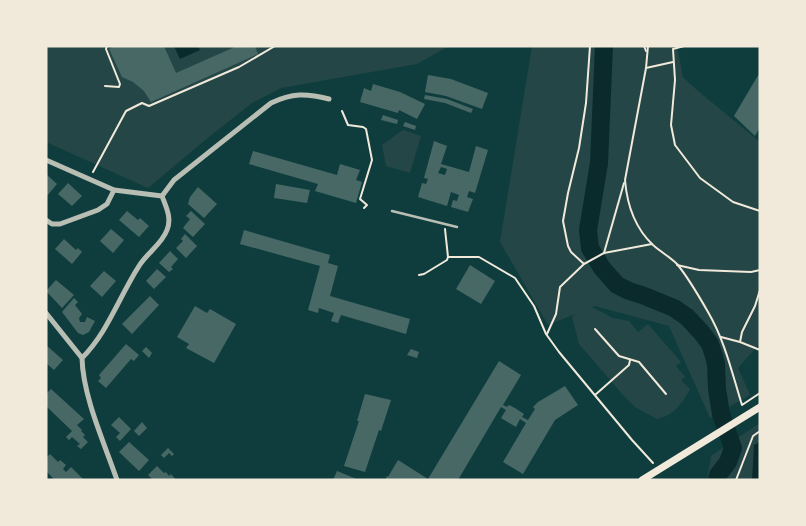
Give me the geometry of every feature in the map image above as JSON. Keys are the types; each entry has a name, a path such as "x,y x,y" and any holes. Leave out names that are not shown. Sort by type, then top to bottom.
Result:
{"main road":[{"path":"642,480 760,407"}],"street":[{"path":"162,196 174,180 271,103 299,94 312,94 328,99"},
{"path":"46,160 114,190 162,196"},
{"path":"46,220 52,224 60,224 98,210 107,204 114,190"},
{"path":"82,358 98,340 141,262 160,242 167,230 168,215 162,196"},
{"path":"46,312 82,358 82,370 87,392 117,480"}],"lane":[{"path":"392,211 457,227"}],"path":[{"path":"106,86 119,87 120,84 106,50 107,46"},
{"path":"92,174 126,111 142,103 149,106 239,67 275,46"},
{"path":"584,264 568,246 563,221 579,148 586,103 590,46"},
{"path":"644,46 647,54"},
{"path":"604,253 625,180 646,68 648,46"},
{"path":"684,46 673,48 675,80 671,125 675,145 700,178 733,202 760,211"},
{"path":"646,68 673,62"},
{"path":"342,111 348,125 362,126 366,129 368,136 372,160 360,199 368,205 364,208"},
{"path":"625,180 626,197 631,213 640,230 652,244 677,265 708,312 721,337 742,405 760,393"},
{"path":"418,275 424,274 447,260 446,225"},
{"path":"546,334 556,314 560,287 584,264 604,253 652,244"},
{"path":"448,257 479,257 515,278 534,306 546,334 595,396 660,470"},
{"path":"677,265 699,270 751,272 760,270"},
{"path":"740,342 742,332 756,306 760,290"},
{"path":"595,329 619,356 639,362 666,394"},
{"path":"721,337 760,350"},
{"path":"595,396 629,365 630,360"},
{"path":"736,480 753,436 760,431"}],"shaded area":[{"path":"46,46 449,46 417,64 281,88 252,103 148,188 46,142"},
{"path":"174,46 198,46 200,50 180,59"},
{"path":"532,46 677,46 683,77 760,142 760,343 738,368 750,395 710,418 669,326 595,306 592,307 613,318 629,321 638,332 648,324 681,362 676,366 685,377 681,380 690,389 673,412 657,419 635,407 579,344 572,317 575,314 548,325 500,242"},
{"path":"403,130 421,136 410,173 386,166 382,145"},
{"path":"760,423 760,480 707,480 711,456"},
{"path":"760,442 760,480 752,480 754,445"}],"building":[{"path":"114,46 164,46 176,73 237,46 255,46 258,54 151,102 144,91 133,82 122,77 109,49"},
{"path":"760,72 760,127 755,136 734,116"},
{"path":"428,75 451,79 488,93 482,109 446,96 425,92"},
{"path":"373,84 400,92 425,104 417,119 399,110 398,113 360,102 364,88 371,91"},
{"path":"425,95 447,99 473,109 471,113 445,103 424,99"},
{"path":"383,115 398,120 397,124 381,120"},
{"path":"405,122 416,126 415,130 403,126"},
{"path":"434,141 447,146 441,164 469,172 476,146 488,150 475,193 469,191 467,197 473,199 468,212 451,207 453,200 457,201 459,195 451,192 447,206 418,197 422,183 426,184 428,179 424,178","holes":["441,167 447,169 445,175 438,173"]},
{"path":"253,151 337,175 340,164 360,170 356,180 362,182 356,203 315,191 318,184 249,164"},
{"path":"46,174 57,184 46,197"},
{"path":"68,183 82,196 72,206 58,194"},
{"path":"276,184 310,190 307,203 274,198"},
{"path":"198,187 217,204 204,218 188,204 190,197"},
{"path":"127,211 138,220 140,218 149,226 139,237 119,220"},
{"path":"191,211 205,224 193,237 183,228 190,219 186,216"},
{"path":"111,229 124,240 113,253 100,241"},
{"path":"244,230 330,255 328,263 338,266 330,296 410,319 406,334 341,315 338,323 331,321 334,313 319,308 318,313 308,310 320,266 240,244"},
{"path":"185,234 197,246 186,258 176,248 183,241 181,239"},
{"path":"64,239 76,250 78,248 82,252 72,264 55,249"},
{"path":"170,251 178,259 171,267 173,269 169,272 159,263"},
{"path":"470,265 495,281 481,304 456,289"},
{"path":"157,269 166,277 154,289 146,281"},
{"path":"104,271 116,281 102,297 90,286"},
{"path":"56,280 74,295 62,308 46,291"},
{"path":"150,296 159,305 132,334 122,324"},
{"path":"74,298 78,302 75,305 82,314 79,318 80,322 85,322 87,317 95,321 89,332 83,335 78,333 62,312"},
{"path":"195,306 207,313 210,309 236,324 214,363 186,348 189,344 177,337"},
{"path":"126,344 139,355 134,361 131,359 106,388 98,381 101,378 99,375"},
{"path":"46,345 63,360 54,370 46,363"},
{"path":"146,347 152,353 149,358 142,351"},
{"path":"411,349 419,352 417,358 407,355"},
{"path":"499,361 521,375 503,405 515,408 524,414 522,417 528,420 535,409 533,407 538,402 565,386 578,405 555,420 523,474 503,462 526,423 520,419 516,427 501,418 506,410 501,407 458,480 385,480 398,460 428,479"},
{"path":"51,389 84,419 77,425 88,442 81,449 77,446 80,444 72,437 69,440 66,437 72,431 46,406 46,394"},
{"path":"365,394 391,400 365,472 344,466 359,421 357,421"},
{"path":"119,417 131,429 120,441 116,437 120,433 111,425"},
{"path":"142,422 147,428 139,436 134,431"},
{"path":"129,442 149,460 139,471 119,452"},
{"path":"168,448 174,454 172,456 169,453 164,458 161,455"},
{"path":"50,454 58,462 60,460 66,465 63,469 66,472 71,467 84,480 55,480 46,471 46,458"},
{"path":"157,466 169,476 171,474 176,480 153,480 148,475"},
{"path":"337,471 359,480 333,480"}],"waterway":[{"path":"604,46 599,163 588,230 590,248 602,268 617,285 674,308 687,317 710,344 716,364 721,414 733,448 728,462 718,475 717,480"}]}
